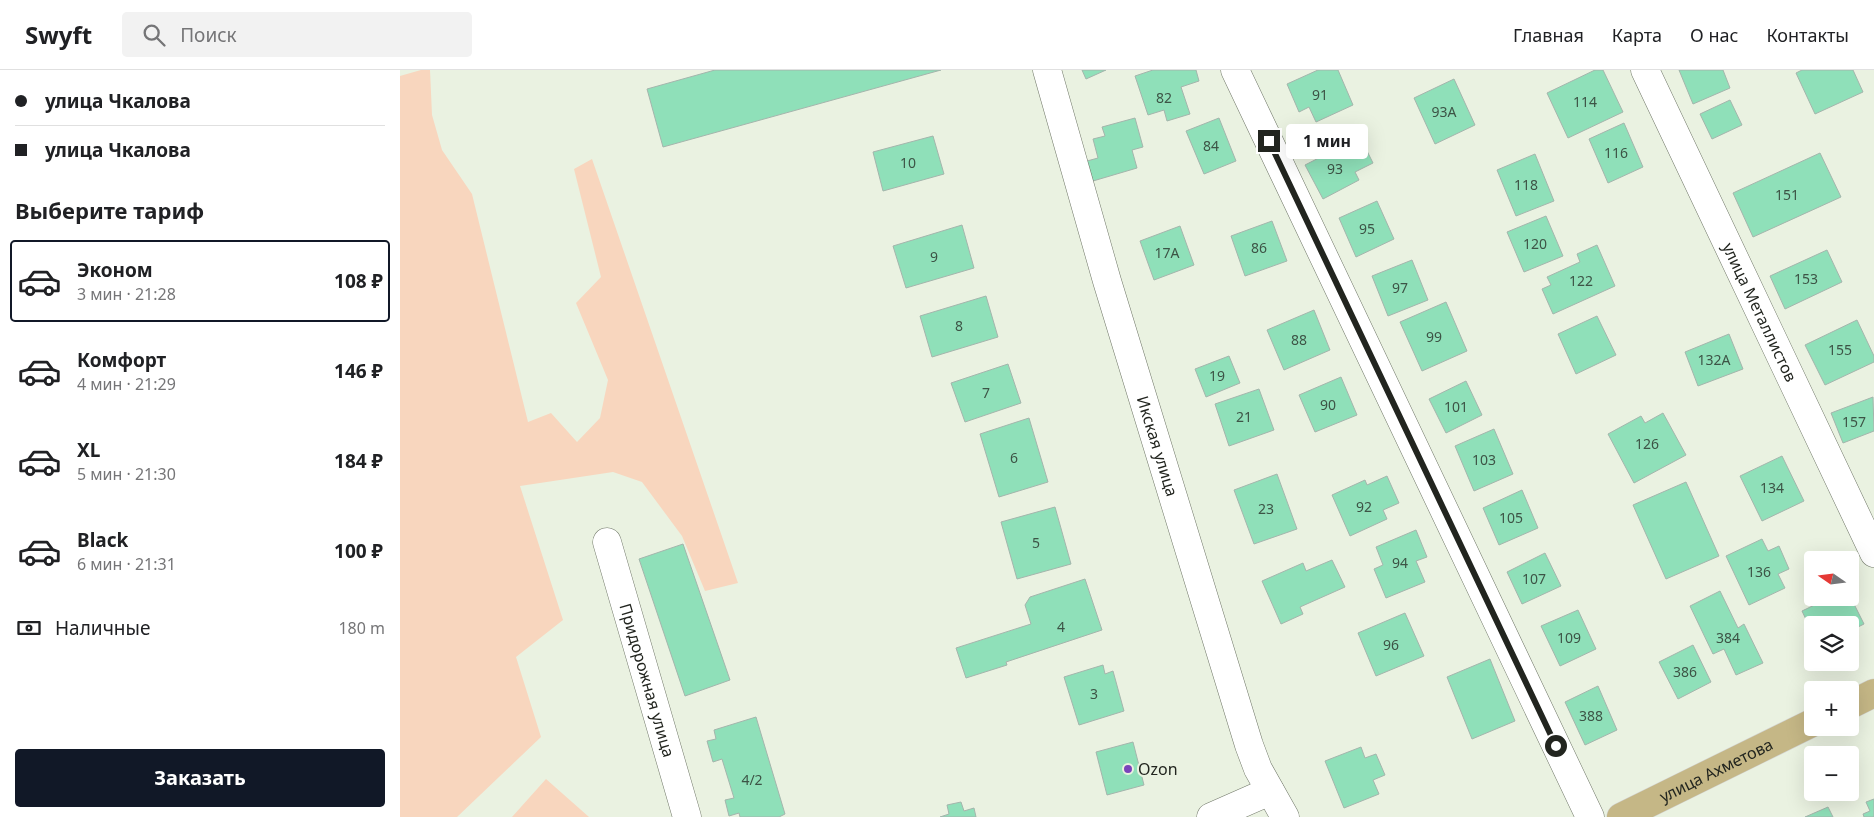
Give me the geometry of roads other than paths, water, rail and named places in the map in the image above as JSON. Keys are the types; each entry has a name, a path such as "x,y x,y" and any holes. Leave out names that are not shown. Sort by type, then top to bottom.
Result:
{"main road":[{"path":"1859,700 1874,693"},
{"name":"улица Ахметова","path":"1621,817 1804,727"}],"street":[{"name":"Икская улица","path":"1047,70 1107,282 1249,745 1270,791 1285,817"},
{"path":"1235,70 1590,817"},
{"name":"улица Металлистов","path":"1644,70 1874,553"},
{"name":"Придорожная улица","path":"607,542 688,817"},
{"path":"1211,817 1270,791"}],"place":[{"name":"Ozon","path":"1128,769"}]}
